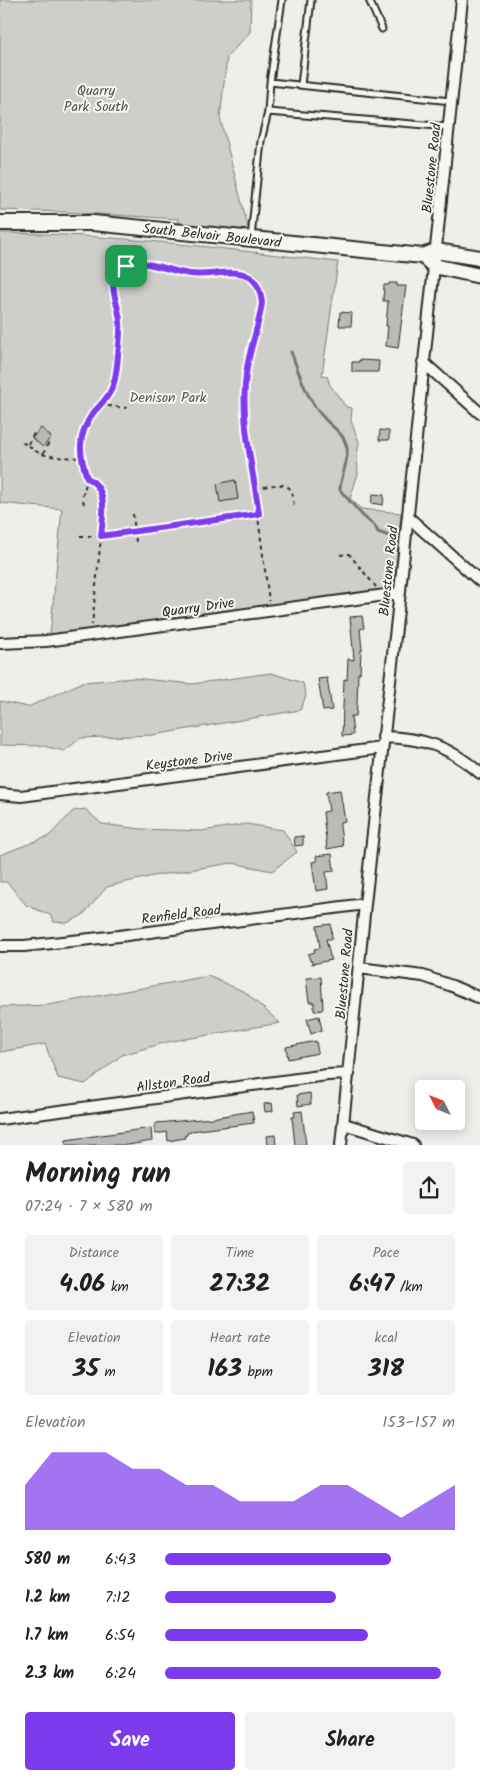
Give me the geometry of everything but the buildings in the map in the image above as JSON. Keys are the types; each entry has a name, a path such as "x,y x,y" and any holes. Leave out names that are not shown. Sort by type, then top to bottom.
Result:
{"street":[{"name":"Bluestone Road","path":"429,253 449,127 462,0"},
{"name":"South Belvoir Boulevard","path":"0,223 93,223 251,239 480,258"},
{"path":"429,253 434,266 480,276"},
{"name":"Bluestone Road","path":"341,1145 358,968 434,266"},
{"path":"423,362 480,413"},
{"path":"408,517 480,581"},
{"name":"Quarry Drive","path":"0,643 46,641 400,593"},
{"path":"383,737 423,740 454,753 480,773"},
{"name":"Keystone Drive","path":"0,794 20,796 382,748"},
{"name":"Renfield Road","path":"0,946 24,946 118,936 365,904"},
{"path":"358,968 423,976 444,982 480,998"},
{"name":"Allston Road","path":"0,1119 327,1074 349,1074"},
{"path":"344,1124 413,1145"}],"lane":[{"path":"251,239 261,141 268,112 270,82 282,0"},
{"path":"301,85 311,0"},
{"path":"369,0 382,29"},
{"path":"270,82 451,101"},
{"path":"268,112 449,127"}],"path":[{"path":"84,504 82,491 87,478 80,450 82,435 92,415 110,391 118,357 120,321 113,290 116,275 131,264 148,263 192,275 227,272 250,277 257,285 262,303 261,314 249,356 245,389 246,424 256,489 269,601"},
{"path":"100,405 127,408"},
{"path":"28,444 35,434"},
{"path":"43,454 48,444 47,442"},
{"path":"22,443 28,444 34,450 43,454 81,458"},
{"path":"87,478 91,479 98,489 104,503 92,625"},
{"path":"256,489 286,486 292,492 294,506"},
{"path":"133,514 136,542"},
{"path":"80,536 101,536 259,514"},
{"path":"340,555 349,554 376,587"}],"green space":[{"name":"Quarry Park South","path":"0,0 251,0 250,32 227,57 220,118 251,239 178,232 179,219 0,210"},
{"name":"Denison Park","path":"0,233 127,239 338,262 322,375 327,376 330,385 346,407 352,408 351,421 359,442 357,456 358,474 350,498 361,509 401,513 395,578 391,585 381,590 50,636 62,509 0,503"},
{"path":"271,673 303,683 306,696 300,710 153,735 81,738 64,751 43,746 0,745 0,701 28,707 83,682 133,678 192,684"},
{"path":"85,809 102,824 141,829 201,831 247,824 283,830 297,852 272,871 232,863 153,876 107,887 83,915 67,923 54,922 50,915 26,905 7,882 0,882 0,855 49,836 73,811"},
{"path":"208,976 245,992 280,1023 167,1042 122,1055 85,1084 58,1078 45,1044 0,1052 0,1007 48,1005"}],"waterway":[{"path":"291,352 304,387 313,403 346,443 347,459 340,490 363,516 375,526 378,532 392,537"}],"route":[{"path":"148,263 192,275 234,272 250,277 257,285 261,294 261,314 252,340 246,374 245,404 248,442 259,514 101,536 104,503 98,489 91,479 87,478 80,450 82,435 86,425 106,398 114,381 118,357 120,321 113,284 116,275 126,266 148,263"}]}
